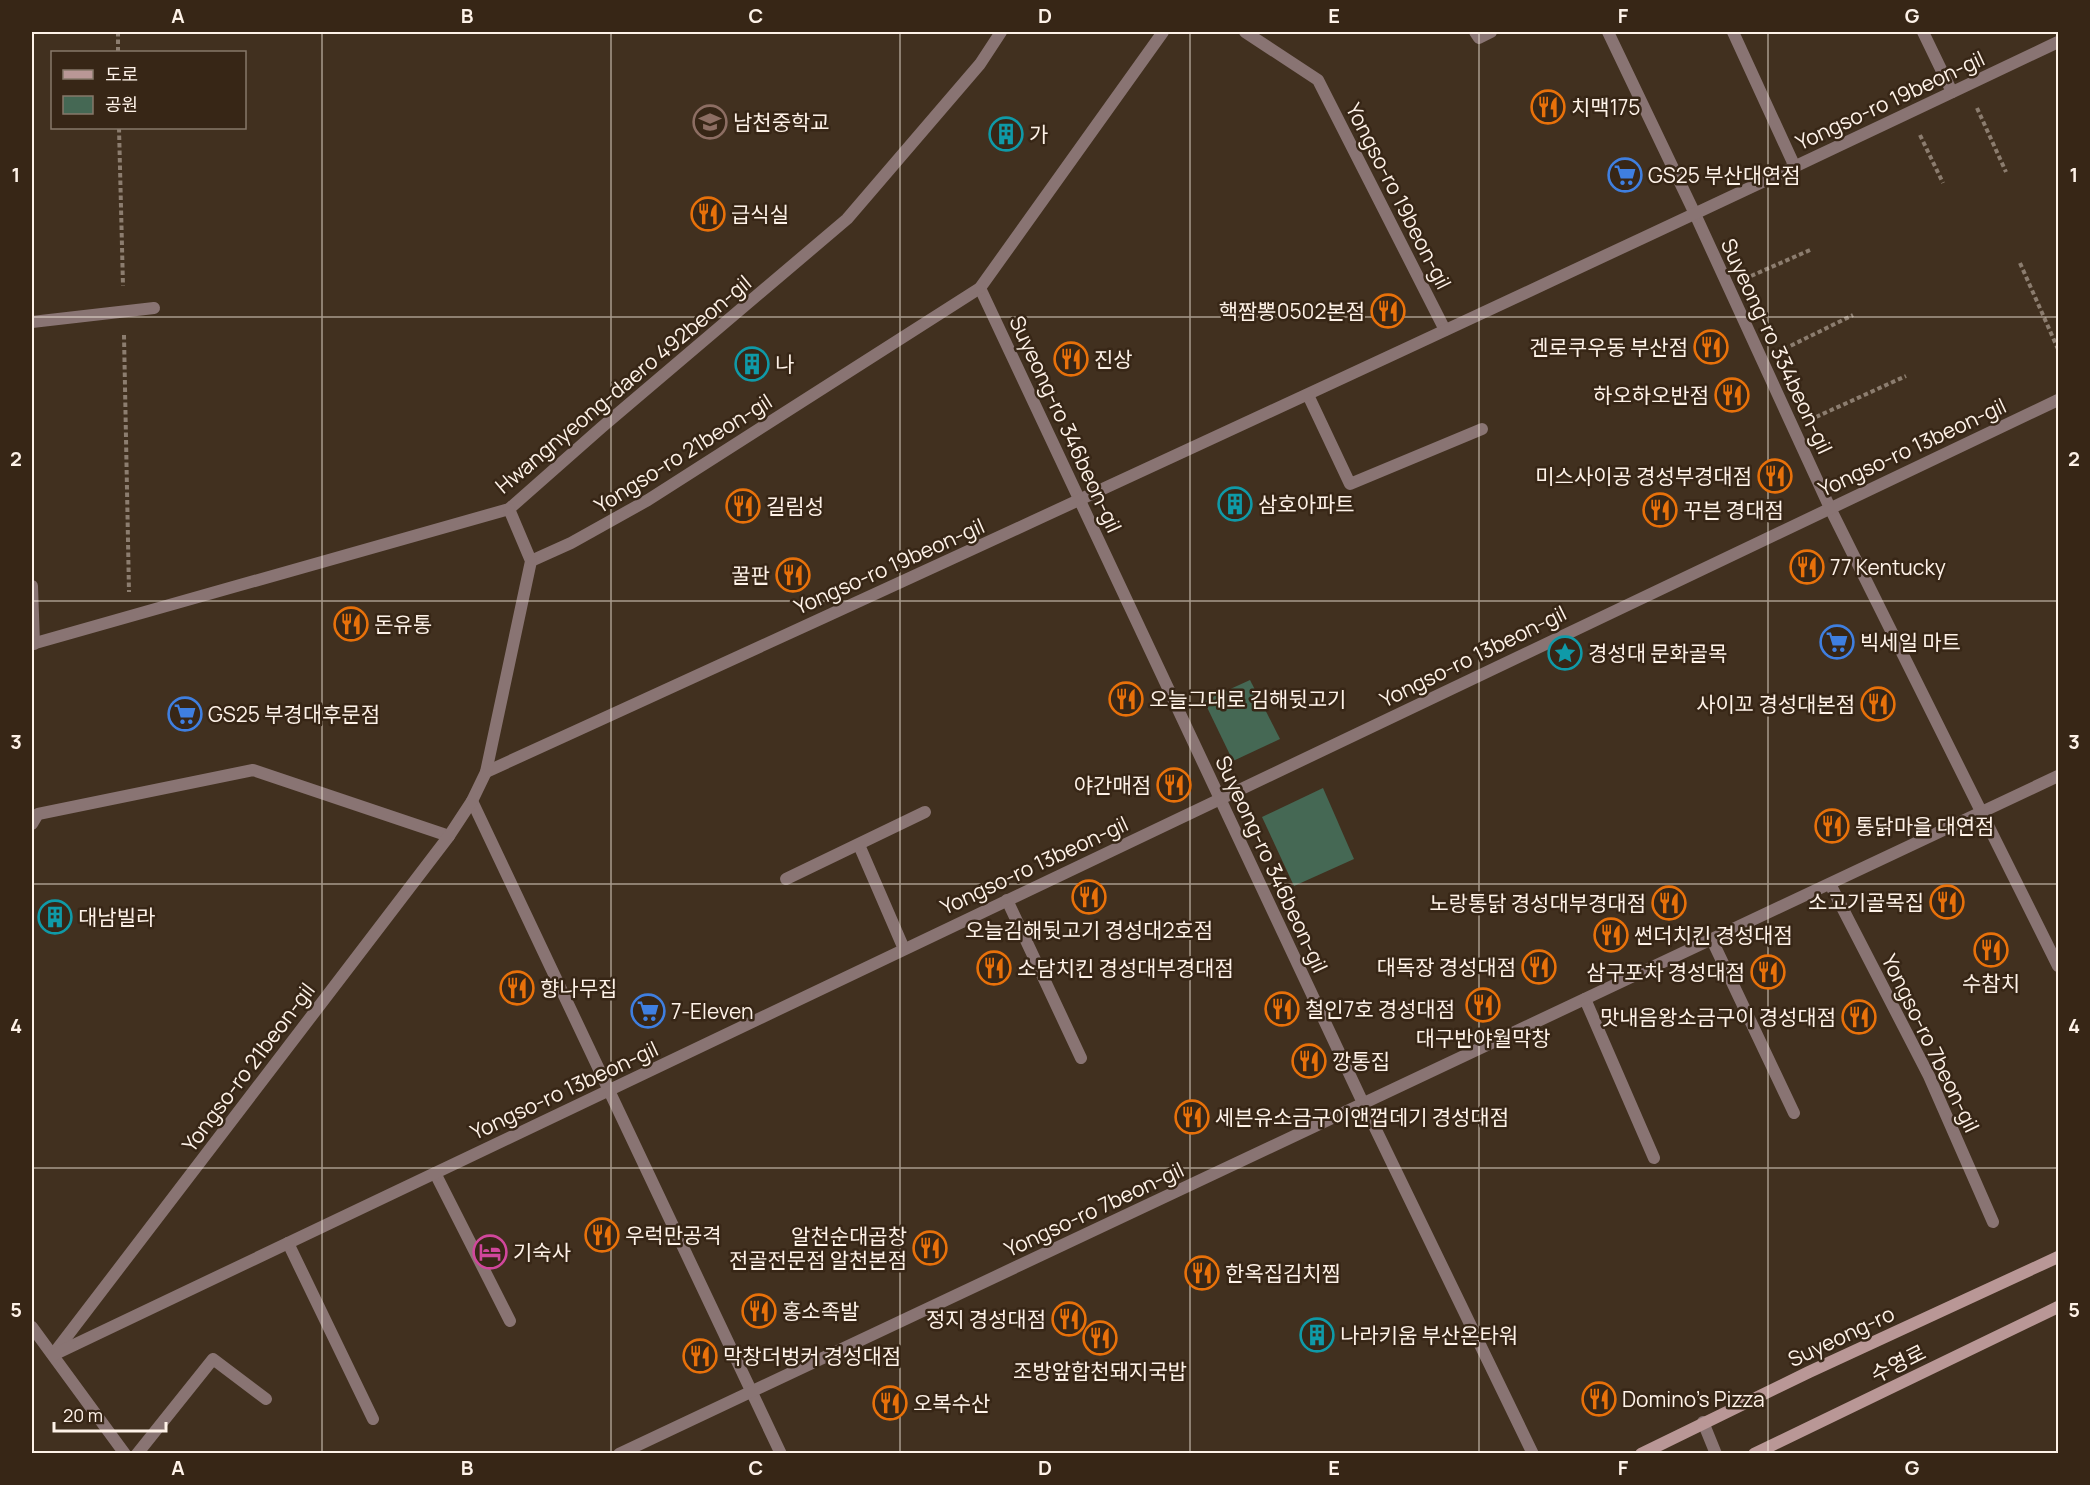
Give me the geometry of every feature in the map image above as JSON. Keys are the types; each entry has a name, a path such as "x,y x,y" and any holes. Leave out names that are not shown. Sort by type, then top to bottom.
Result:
{"main road":[{"name":"Suyeong-ro","path":"1641,1454 1703,1422 2058,1257"},
{"name":"수영로","path":"1754,1454 2058,1307"}],"street":[{"name":"Hwangnyeong-daero 492beon-gil","path":"33,644 509,509 847,219 980,64 1001,32"},
{"name":"Yongso-ro 21beon-gil","path":"53,1355 449,836 472,801 486,772 531,561 571,543 648,500 980,288 1163,32"},
{"name":"Yongso-ro 19beon-gil","path":"1245,32 1318,80 1445,330"},
{"path":"1476,32 1479,38 1491,32"},
{"name":"Suyeong-ro 334beon-gil","path":"1608,32 1695,214 1830,508 2058,966"},
{"path":"1733,32 1795,166"},
{"path":"1923,32 1952,92"},
{"name":"Yongso-ro 19beon-gil","path":"486,772 1080,501 2058,42"},
{"name":"Suyeong-ro 346beon-gil","path":"980,288 1363,1103 1533,1454"},
{"path":"32,322 154,308"},
{"path":"1308,395 1350,484 1482,429"},
{"name":"Yongso-ro 13beon-gil","path":"53,1355 2058,400"},
{"path":"509,509 531,561"},
{"path":"32,586 33,644"},
{"path":"32,824 38,814 253,770 449,836"},
{"name":"Yongso-ro 7beon-gil","path":"619,1454 2058,776"},
{"path":"472,801 781,1454"},
{"path":"786,879 859,846 925,812"},
{"path":"859,846 904,949"},
{"name":"Yongso-ro 7beon-gil","path":"1830,884 1929,1076 1993,1222"},
{"path":"1007,900 1081,1058"},
{"path":"1712,940 1794,1113"},
{"path":"1585,999 1654,1158"},
{"path":"435,1173 510,1321"},
{"path":"288,1243 373,1419"},
{"path":"32,1328 125,1454"},
{"path":"137,1454 213,1359 266,1398"},
{"path":"1703,1422 1716,1454"}],"path":[{"path":"117,32 118,51"},
{"path":"1967,85 2006,172"},
{"path":"1909,112 1943,183"},
{"path":"120,129 123,295"},
{"path":"1728,286 1810,250"},
{"path":"2020,262 2058,349"},
{"path":"1762,359 1853,315"},
{"path":"124,330 130,617"},
{"path":"1793,428 1906,376"}],"green space":[{"path":"1250,680 1280,739 1233,761 1204,701"},
{"path":"1323,788 1354,859 1294,886 1262,817"}],"place":[{"name":"치맥175","path":"1548,107"},
{"name":"남천중학교","path":"710,122"},
{"name":"가","path":"1006,134"},
{"name":"GS25 부산대연점","path":"1625,175"},
{"name":"급식실","path":"708,214"},
{"name":"핵짬뽕0502본점","path":"1388,311"},
{"name":"겐로쿠우동 부산점","path":"1711,347"},
{"name":"진상","path":"1071,359"},
{"name":"나","path":"752,364"},
{"name":"하오하오반점","path":"1732,395"},
{"name":"미스사이공 경성부경대점","path":"1775,476"},
{"name":"삼호아파트","path":"1235,504"},
{"name":"길림성","path":"743,506"},
{"name":"꾸븐 경대점","path":"1660,510"},
{"name":"77 Kentucky","path":"1807,567"},
{"name":"꿀판","path":"793,575"},
{"name":"돈유통","path":"351,624"},
{"name":"빅세일 마트","path":"1837,642"},
{"name":"경성대 문화골목","path":"1565,653"},
{"name":"오늘그대로 김해뒷고기","path":"1126,699"},
{"name":"사이꼬 경성대본점","path":"1878,704"},
{"name":"GS25 부경대후문점","path":"185,714"},
{"name":"야간매점","path":"1174,785"},
{"name":"통닭마을 대연점","path":"1832,826"},
{"name":"오늘김해뒷고기 경성대2호점","path":"1089,897"},
{"name":"소고기골목집","path":"1947,902"},
{"name":"노랑통닭 경성대부경대점","path":"1669,903"},
{"name":"대남빌라","path":"55,917"},
{"name":"썬더치킨 경성대점","path":"1611,935"},
{"name":"수참치","path":"1991,950"},
{"name":"대독장 경성대점","path":"1539,967"},
{"name":"소담치킨 경성대부경대점","path":"994,968"},
{"name":"삼구포차 경성대점","path":"1768,972"},
{"name":"향나무집","path":"517,988"},
{"name":"대구반야월막창","path":"1483,1005"},
{"name":"철인7호 경성대점","path":"1282,1009"},
{"name":"7-Eleven","path":"648,1011"},
{"name":"맛내음왕소금구이 경성대점","path":"1859,1017"},
{"name":"깡통집","path":"1309,1061"},
{"name":"세븐유소금구이앤껍데기 경성대점","path":"1192,1117"},
{"name":"우럭만공격","path":"602,1235"},
{"name":"알천순대곱창 전골전문점 알천본점","path":"930,1248"},
{"name":"기숙사","path":"490,1252"},
{"name":"한옥집김치찜","path":"1202,1273"},
{"name":"홍소족발","path":"759,1311"},
{"name":"정지 경성대점","path":"1069,1319"},
{"name":"나라키움 부산온타워","path":"1317,1335"},
{"name":"조방앞합천돼지국밥","path":"1100,1338"},
{"name":"막창더벙커 경성대점","path":"700,1356"},
{"name":"Domino's Pizza","path":"1599,1399"},
{"name":"오복수산","path":"890,1403"}]}
